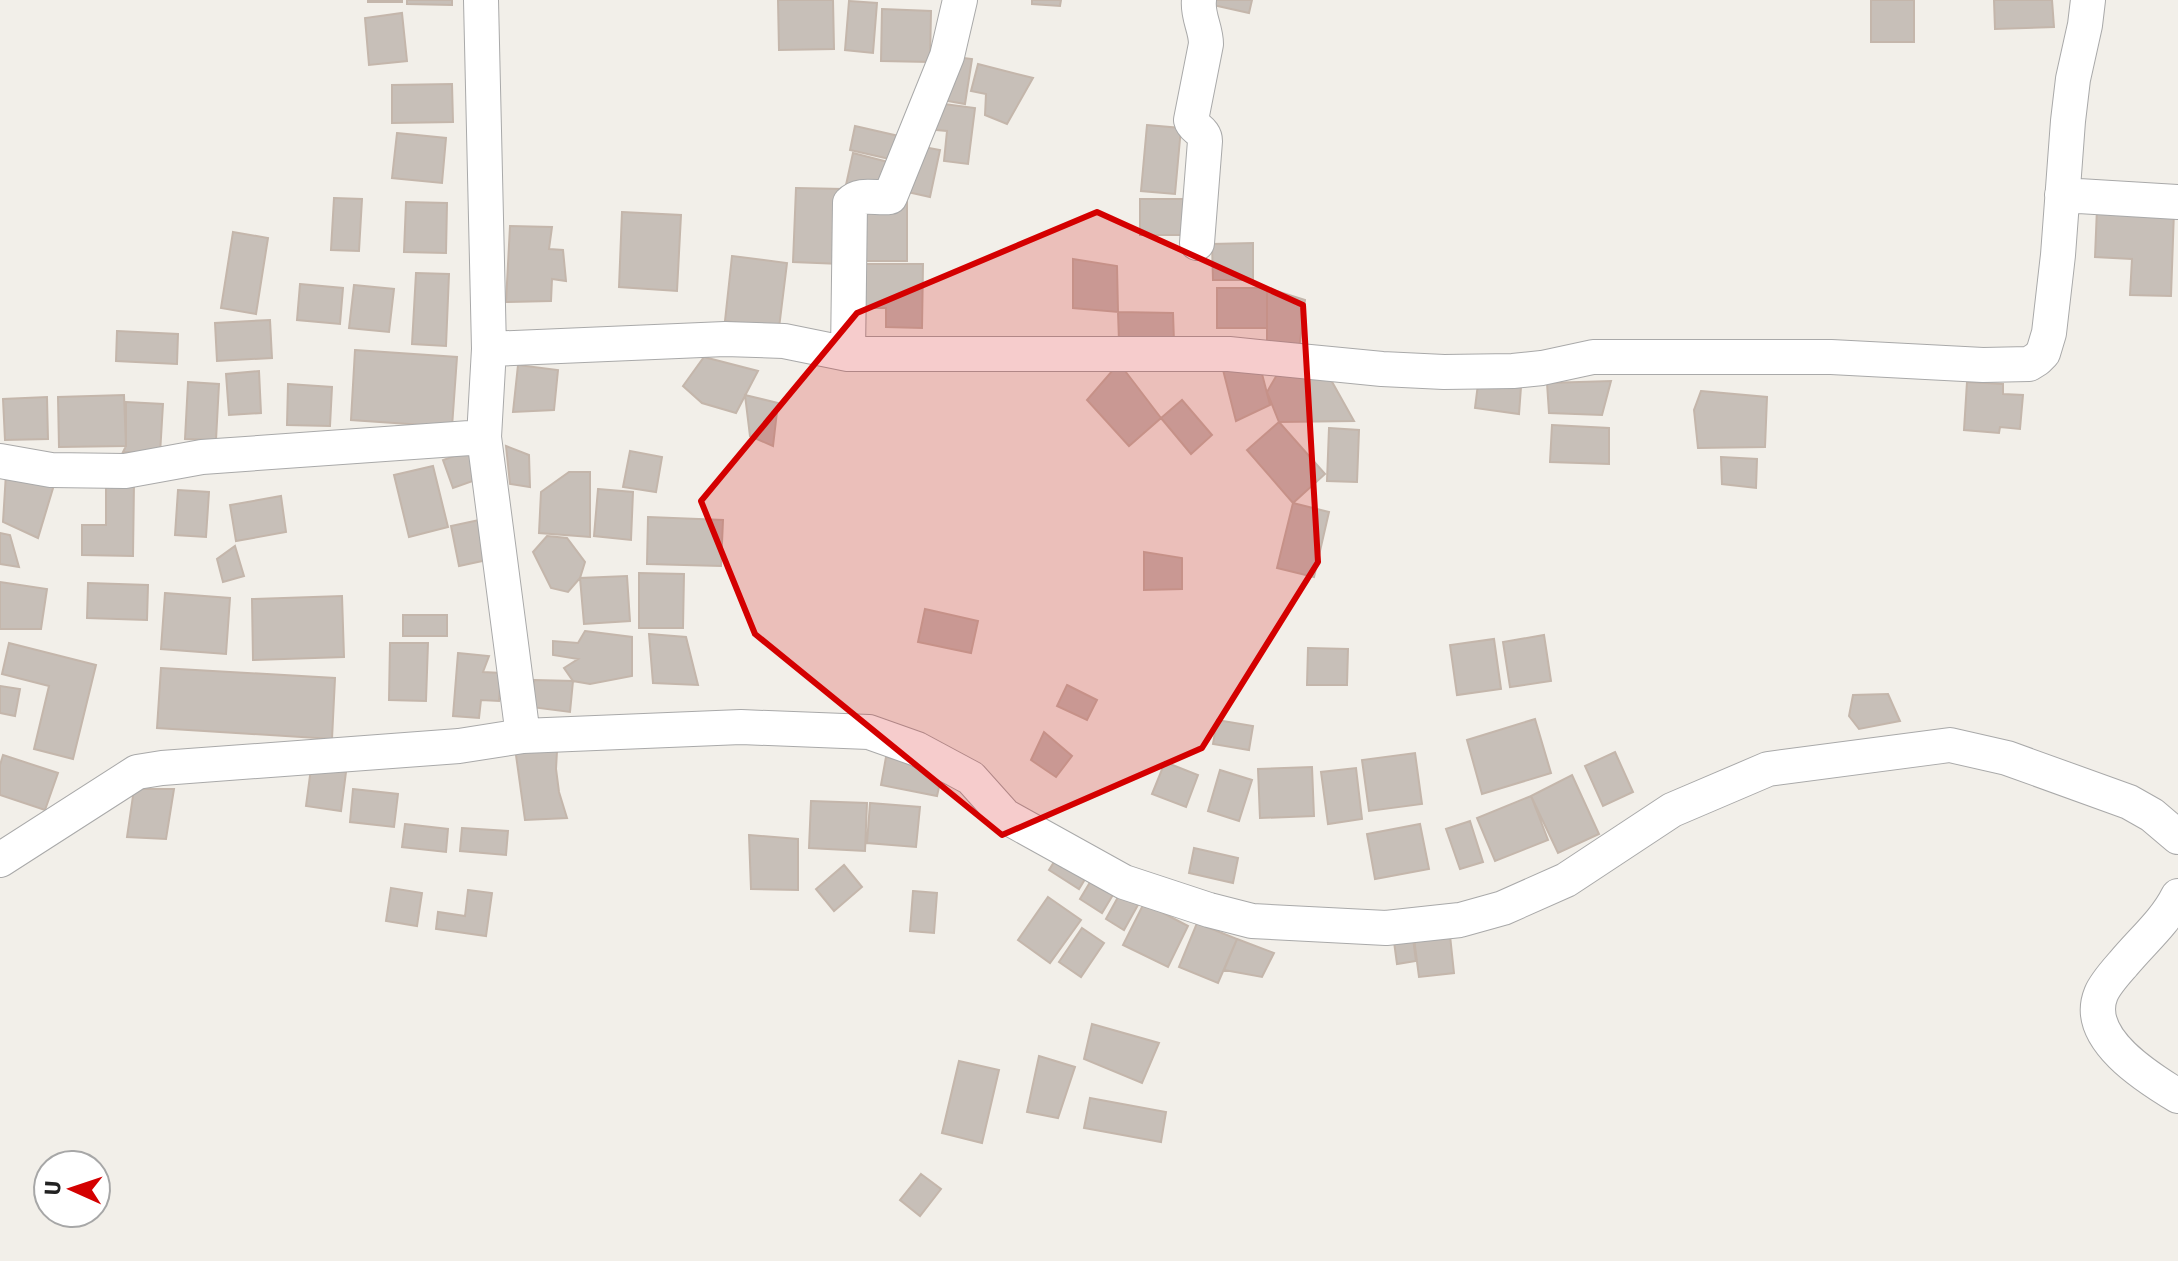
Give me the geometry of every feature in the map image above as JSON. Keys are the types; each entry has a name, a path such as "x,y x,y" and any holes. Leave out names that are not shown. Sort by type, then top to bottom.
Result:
{"street":[{"path":"481,0 489,349 484,437 523,736"},
{"path":"848,354 850,203 859,197 890,197 947,56 960,0"},
{"path":"1197,243 1205,141 1201,130 1191,120 1206,44 1206,34 1198,14 1199,0"},
{"path":"489,349 725,339 784,341 848,354 1229,354 1444,372 1513,371 1593,357 1620,356 1831,357 1983,365 2029,364 2043,353 2049,333 2073,79 2088,0"},
{"path":"2062,195 2178,202"},
{"path":"0,461 51,470 125,471 202,457 484,437"},
{"path":"0,860 137,772 459,746 523,736 741,727 869,732 917,749 971,778 1005,816 1124,882 1252,921 1386,928 1460,920 1503,908 1566,880 1672,810 1768,769 1950,745 2007,758 2129,802 2152,815 2178,837"},
{"path":"2178,896 2171,909 2101,994 2098,1012 2111,1044 2136,1068 2178,1096"}],"highlighted area":[{"path":"1097,212 1303,305 1318,562 1202,748 1002,835 755,634 701,501 857,313"}],"building":[{"path":"402,0 402,2 368,2"},
{"path":"407,0 452,0 452,5 407,4"},
{"path":"778,0 833,0 834,49 779,50"},
{"path":"1032,0 1061,0 1060,6 1032,4"},
{"path":"1214,0 1252,0 1249,13 1213,5"},
{"path":"1871,0 1914,0 1914,42 1871,42"},
{"path":"1994,0 2052,0 2054,27 1995,29"},
{"path":"849,1 877,3 873,53 845,50"},
{"path":"882,9 931,11 930,62 881,61"},
{"path":"402,13 407,61 369,65 365,18"},
{"path":"949,56 972,59 965,104 942,100"},
{"path":"978,64 1033,78 1007,124 985,115 986,94 971,91"},
{"path":"452,84 453,122 392,123 392,85"},
{"path":"929,102 975,108 968,164 944,161 947,131 926,129"},
{"path":"1147,125 1181,128 1175,194 1141,191"},
{"path":"855,126 899,136 894,160 850,150"},
{"path":"397,133 446,138 442,183 392,178"},
{"path":"913,145 940,150 930,197 903,191"},
{"path":"853,153 892,163 885,193 846,185"},
{"path":"796,188 843,189 841,264 793,262"},
{"path":"334,198 362,199 359,251 331,250"},
{"path":"1140,199 1196,199 1196,235 1140,235"},
{"path":"854,201 907,202 907,261 854,261"},
{"path":"406,202 447,203 446,253 404,252"},
{"path":"2097,208 2174,211 2171,296 2130,295 2132,259 2095,257"},
{"path":"622,212 681,215 677,291 619,287"},
{"path":"510,226 552,227 549,249 563,250 566,281 552,279 551,301 506,302"},
{"path":"233,232 268,238 256,314 221,308"},
{"path":"1253,243 1253,280 1213,280 1212,244"},
{"path":"732,256 787,263 779,328 725,321"},
{"path":"1073,259 1117,266 1118,312 1073,308"},
{"path":"864,264 923,264 922,328 886,327 886,308 864,308"},
{"path":"416,273 449,274 446,346 412,344"},
{"path":"300,284 343,288 340,324 297,320"},
{"path":"354,285 394,289 389,332 349,328"},
{"path":"1217,288 1267,288 1267,328 1217,328"},
{"path":"1267,288 1305,300 1299,350 1267,343"},
{"path":"1118,312 1173,313 1174,342 1119,341"},
{"path":"270,320 272,358 217,361 215,323"},
{"path":"117,331 178,334 177,364 116,361"},
{"path":"355,350 457,357 452,427 351,420"},
{"path":"704,357 758,371 736,413 702,403 683,386"},
{"path":"1119,363 1161,418 1129,446 1087,400"},
{"path":"518,365 558,370 554,410 513,412"},
{"path":"1222,366 1261,370 1270,405 1236,421"},
{"path":"259,371 261,413 229,415 226,374"},
{"path":"1278,373 1331,380 1354,421 1279,422 1267,392"},
{"path":"1611,381 1602,415 1549,413 1547,383"},
{"path":"188,382 219,384 216,440 185,439"},
{"path":"1967,382 2003,384 2003,394 2023,395 2020,429 2000,427 1999,433 1964,430"},
{"path":"288,384 332,387 330,426 287,425"},
{"path":"1478,384 1521,387 1519,414 1475,408"},
{"path":"1701,391 1767,397 1765,447 1698,448 1694,410"},
{"path":"124,395 126,446 59,447 58,397"},
{"path":"745,395 778,403 773,446 750,436"},
{"path":"47,397 48,439 5,440 3,399"},
{"path":"1182,400 1212,435 1191,454 1161,418"},
{"path":"126,402 163,404 160,454 123,452 126,446"},
{"path":"1279,422 1325,474 1293,503 1247,450"},
{"path":"1552,425 1609,428 1609,464 1550,462"},
{"path":"1329,428 1359,430 1357,482 1327,481"},
{"path":"506,446 529,455 530,487 510,484"},
{"path":"477,448 487,476 453,488 443,460"},
{"path":"630,451 662,457 656,492 623,487"},
{"path":"1721,457 1757,459 1756,488 1722,484"},
{"path":"433,466 448,527 409,537 394,475"},
{"path":"569,472 590,472 590,537 539,533 541,492"},
{"path":"6,473 57,475 38,538 3,522"},
{"path":"106,482 134,482 133,556 82,555 82,525 106,525"},
{"path":"598,489 633,492 631,540 594,536"},
{"path":"178,490 209,492 206,537 175,535"},
{"path":"281,496 286,532 236,541 230,505"},
{"path":"1293,503 1329,512 1314,577 1277,568"},
{"path":"648,517 723,520 721,566 647,564"},
{"path":"484,519 492,559 459,566 451,526"},
{"path":"0,533 10,535 19,567 0,564"},
{"path":"547,536 567,538 585,562 580,578 568,592 551,588 533,552"},
{"path":"235,546 244,576 223,582 217,559"},
{"path":"1144,552 1182,558 1182,589 1144,590"},
{"path":"639,573 684,574 683,628 639,628"},
{"path":"627,576 630,621 584,624 580,578"},
{"path":"0,582 47,589 41,629 0,629"},
{"path":"88,583 148,585 147,620 87,618"},
{"path":"165,593 230,598 226,654 161,649"},
{"path":"342,596 344,657 253,660 252,599"},
{"path":"925,609 978,621 971,653 918,642"},
{"path":"403,615 447,615 447,636 403,636"},
{"path":"585,631 632,637 632,676 590,684 573,681 564,668 578,659 553,655 553,641 578,643"},
{"path":"649,634 686,637 698,685 653,683"},
{"path":"1544,635 1551,681 1510,687 1503,642"},
{"path":"1494,639 1501,689 1457,695 1450,645"},
{"path":"9,643 96,665 73,759 34,749 49,686 2,674"},
{"path":"390,643 428,643 426,701 389,700"},
{"path":"1308,648 1348,649 1347,685 1307,685"},
{"path":"458,653 489,656 483,672 501,673 499,701 481,700 479,718 453,716"},
{"path":"161,668 335,678 332,739 157,728"},
{"path":"534,680 573,681 570,712 531,707"},
{"path":"1067,685 1097,700 1087,720 1057,706"},
{"path":"0,686 20,689 15,716 0,713"},
{"path":"1888,694 1900,721 1859,729 1849,716 1853,695"},
{"path":"1535,719 1551,773 1482,794 1467,740"},
{"path":"1217,720 1253,726 1249,750 1213,744"},
{"path":"1044,732 1072,756 1056,777 1031,760"},
{"path":"515,748 557,751 559,792 567,818 525,820"},
{"path":"1615,752 1633,792 1603,806 1585,766"},
{"path":"1415,753 1422,804 1369,811 1362,760"},
{"path":"3,755 58,773 45,810 0,795"},
{"path":"886,757 943,769 937,796 881,785"},
{"path":"1165,762 1198,775 1186,807 1152,794"},
{"path":"1312,767 1314,816 1260,818 1258,769"},
{"path":"311,768 346,772 341,811 306,806"},
{"path":"1356,768 1362,819 1328,824 1321,772"},
{"path":"1220,770 1252,780 1239,821 1208,811"},
{"path":"1572,775 1599,834 1558,853 1531,796"},
{"path":"134,789 174,789 166,839 127,837"},
{"path":"353,789 398,794 394,827 350,822"},
{"path":"1531,796 1548,840 1495,861 1477,818"},
{"path":"811,801 867,803 865,851 809,848"},
{"path":"870,803 920,807 916,847 867,843"},
{"path":"1470,821 1483,862 1460,869 1446,829"},
{"path":"405,824 448,829 446,852 402,847"},
{"path":"1420,824 1429,869 1375,879 1367,834"},
{"path":"462,828 508,831 506,855 460,851"},
{"path":"749,835 798,839 798,890 751,889"},
{"path":"1194,848 1238,858 1233,883 1189,873"},
{"path":"1061,851 1090,871 1079,889 1049,870"},
{"path":"844,865 862,887 834,911 816,889"},
{"path":"1098,869 1120,883 1102,913 1080,899"},
{"path":"1124,886 1143,896 1124,930 1106,919"},
{"path":"391,888 422,893 417,926 386,921"},
{"path":"468,890 492,893 486,936 436,929 438,912 465,916"},
{"path":"913,891 937,893 934,933 910,931"},
{"path":"1048,897 1081,920 1050,963 1018,940"},
{"path":"1144,903 1188,926 1168,967 1123,945"},
{"path":"1197,923 1237,939 1218,983 1179,967"},
{"path":"1449,926 1454,973 1419,977 1413,931"},
{"path":"1082,928 1104,943 1081,977 1059,962"},
{"path":"1412,931 1416,961 1397,964 1393,934"},
{"path":"1237,939 1274,953 1262,977 1224,970"},
{"path":"1092,1024 1159,1043 1142,1083 1084,1059"},
{"path":"1039,1056 1075,1067 1058,1118 1027,1112"},
{"path":"959,1061 999,1070 982,1143 942,1133"},
{"path":"1090,1098 1166,1112 1161,1142 1084,1128"},
{"path":"921,1174 941,1189 920,1216 900,1200"}]}
